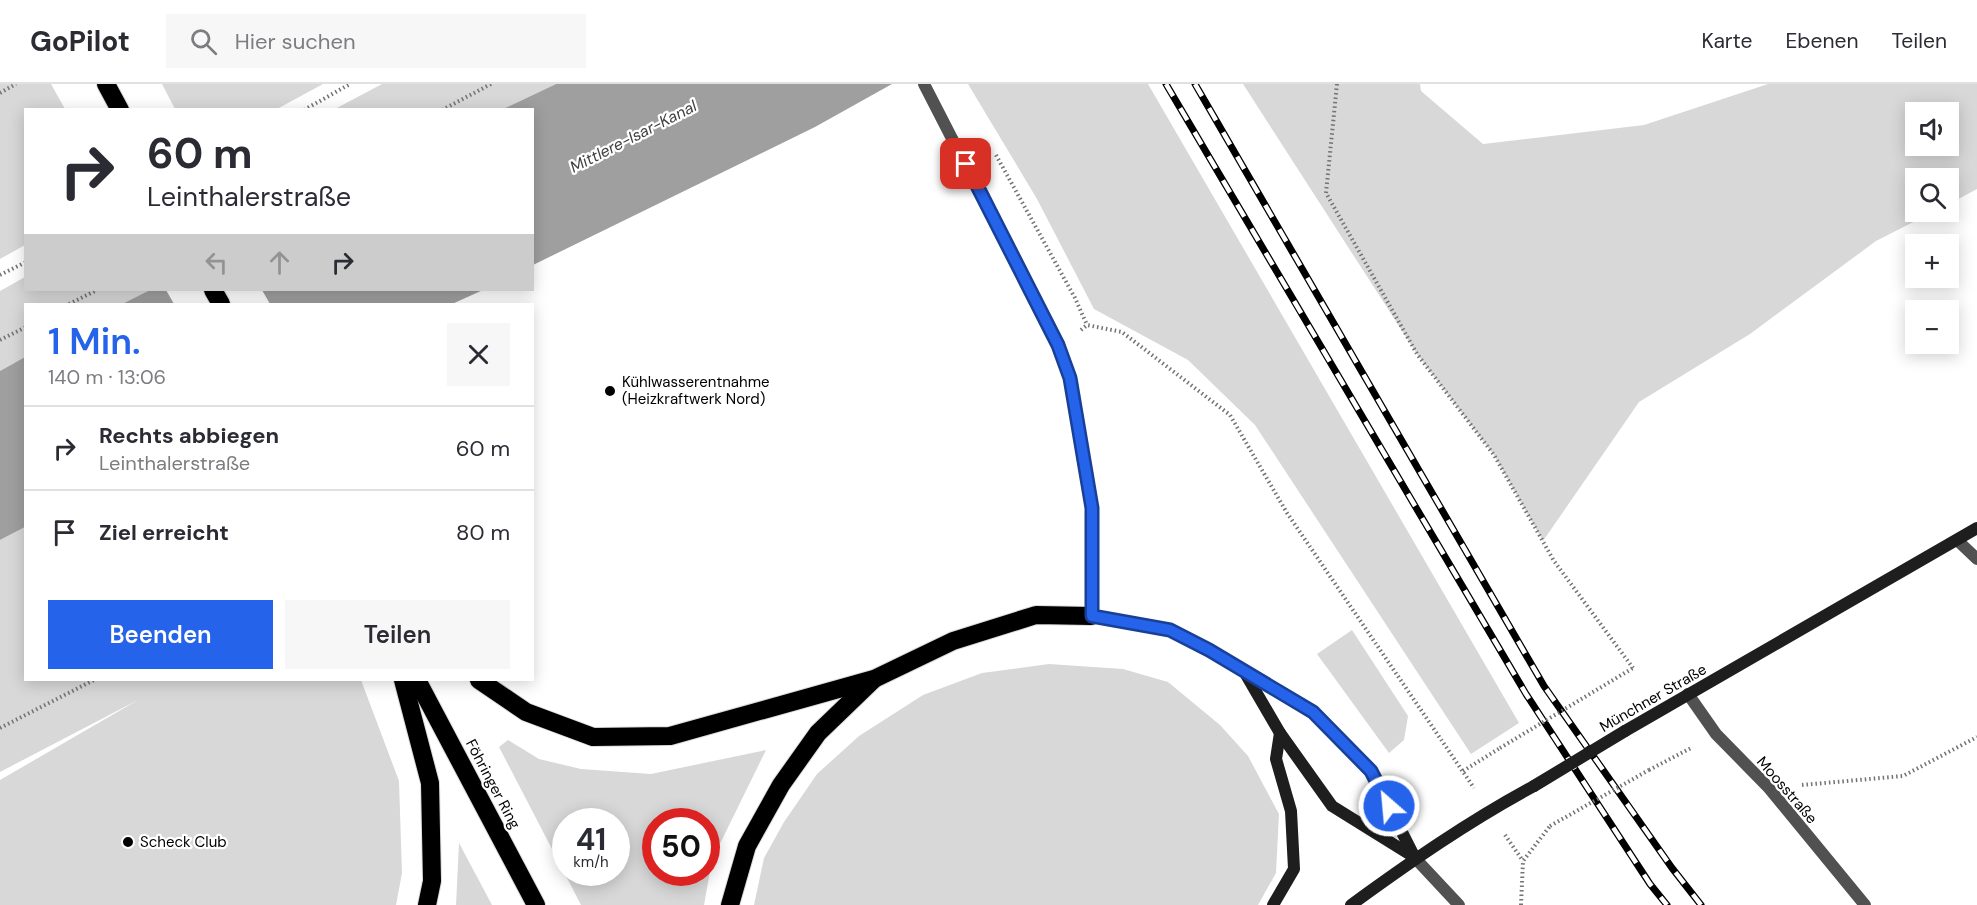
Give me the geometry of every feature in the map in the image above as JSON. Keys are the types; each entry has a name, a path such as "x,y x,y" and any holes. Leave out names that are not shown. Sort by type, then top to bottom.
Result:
{"highway":[{"path":"106,84 119,108"},
{"path":"480,681 526,712 593,737 670,736 874,679 953,641 1036,615 1092,616"},
{"path":"730,905 747,846 782,785 818,733 874,679"},
{"path":"403,681 430,783 432,881 426,905"},
{"name":"Föhringer Ring","path":"418,681 536,905"}],"main road":[{"name":"Münchner Straße","path":"1351,905 1415,858 1489,810 1977,528"},
{"path":"1092,616 1170,630 1209,650 1313,712 1371,771 1415,858"},
{"path":"1245,673 1280,733 1332,806 1415,858"},
{"path":"1273,905 1294,869 1291,811 1276,759 1280,733"}],"street":[{"path":"924,84 1058,345 1070,378 1092,508 1092,616"},
{"path":"1956,540 1977,559"},
{"name":"Moosstraße","path":"1688,694 1716,734 1768,788 1865,905"},
{"path":"1415,858 1459,905"}],"path":[{"path":"0,93 16,84"},
{"path":"308,108 350,84"},
{"path":"446,108 490,84"},
{"path":"1337,84 1326,193 1417,354 1494,454 1554,561 1633,668 1463,771"},
{"path":"994,152 1075,298 1087,326"},
{"path":"0,275 24,262"},
{"path":"71,303 95,291"},
{"path":"1058,345 1087,326 1122,332 1230,415 1287,513 1489,810"},
{"path":"0,340 24,328"},
{"path":"0,728 92,681"},
{"path":"1521,905 1523,861 1550,826 1716,734"},
{"path":"1768,788 1903,776 1977,737"}],"shaded area":[{"path":"0,84 51,84 64,108 24,108 24,246 0,259"},
{"path":"162,84 323,84 279,108 174,108"},
{"path":"382,84 556,84 505,108 337,108"},
{"path":"968,84 1148,84 1519,723 1471,754 1255,425 1188,360 1094,309 1037,199"},
{"path":"1243,84 1420,84 1421,91 1483,144 1644,125 1768,84 1977,84 1977,189 1959,199 1959,168 1905,168 1905,222 1913,222 1876,241 1750,334 1639,402 1543,541 1494,455 1417,354"},
{"path":"24,278 24,291 148,291 124,303 24,303 24,358 0,371 0,291"},
{"path":"24,528 24,681 361,681 399,781 402,873 396,905 0,905 0,780 138,700 0,772 0,540"},
{"path":"1352,630 1408,716 1404,740 1389,753 1317,654"},
{"path":"1049,664 1123,669 1168,682 1220,725 1248,756 1279,814 1276,873 1258,905 754,905 764,858 784,822 817,774 859,736 923,695 982,673"},
{"path":"508,740 539,759 581,769 651,774 766,750 720,844 720,808 642,808 642,886 707,886 704,905 581,905 571,886 630,886 630,808 552,808 552,849 499,747"},
{"path":"459,843 492,905 456,905"}],"water":[{"name":"Mittlere-Isar-Kanal","path":"556,84 892,84 815,127 534,265 534,108 505,108"},
{"path":"148,291 481,291 454,303 124,303"},
{"path":"24,358 24,528 0,540 0,371"}],"pier":[{"path":"167,291 263,291 269,303 173,303"}],"railway":[{"path":"1166,84 1526,694 1650,884 1667,905"},
{"path":"1195,84 1544,686 1672,868 1701,905"}],"place":[{"name":"Kühlwasserentnahme (Heizkraftwerk Nord)","path":"610,391"},
{"name":"Scheck Club","path":"128,842"}],"route":[{"path":"966,164 1058,345 1070,378 1092,508 1092,616 1170,630 1209,650 1313,712 1371,771 1389,806"}]}
